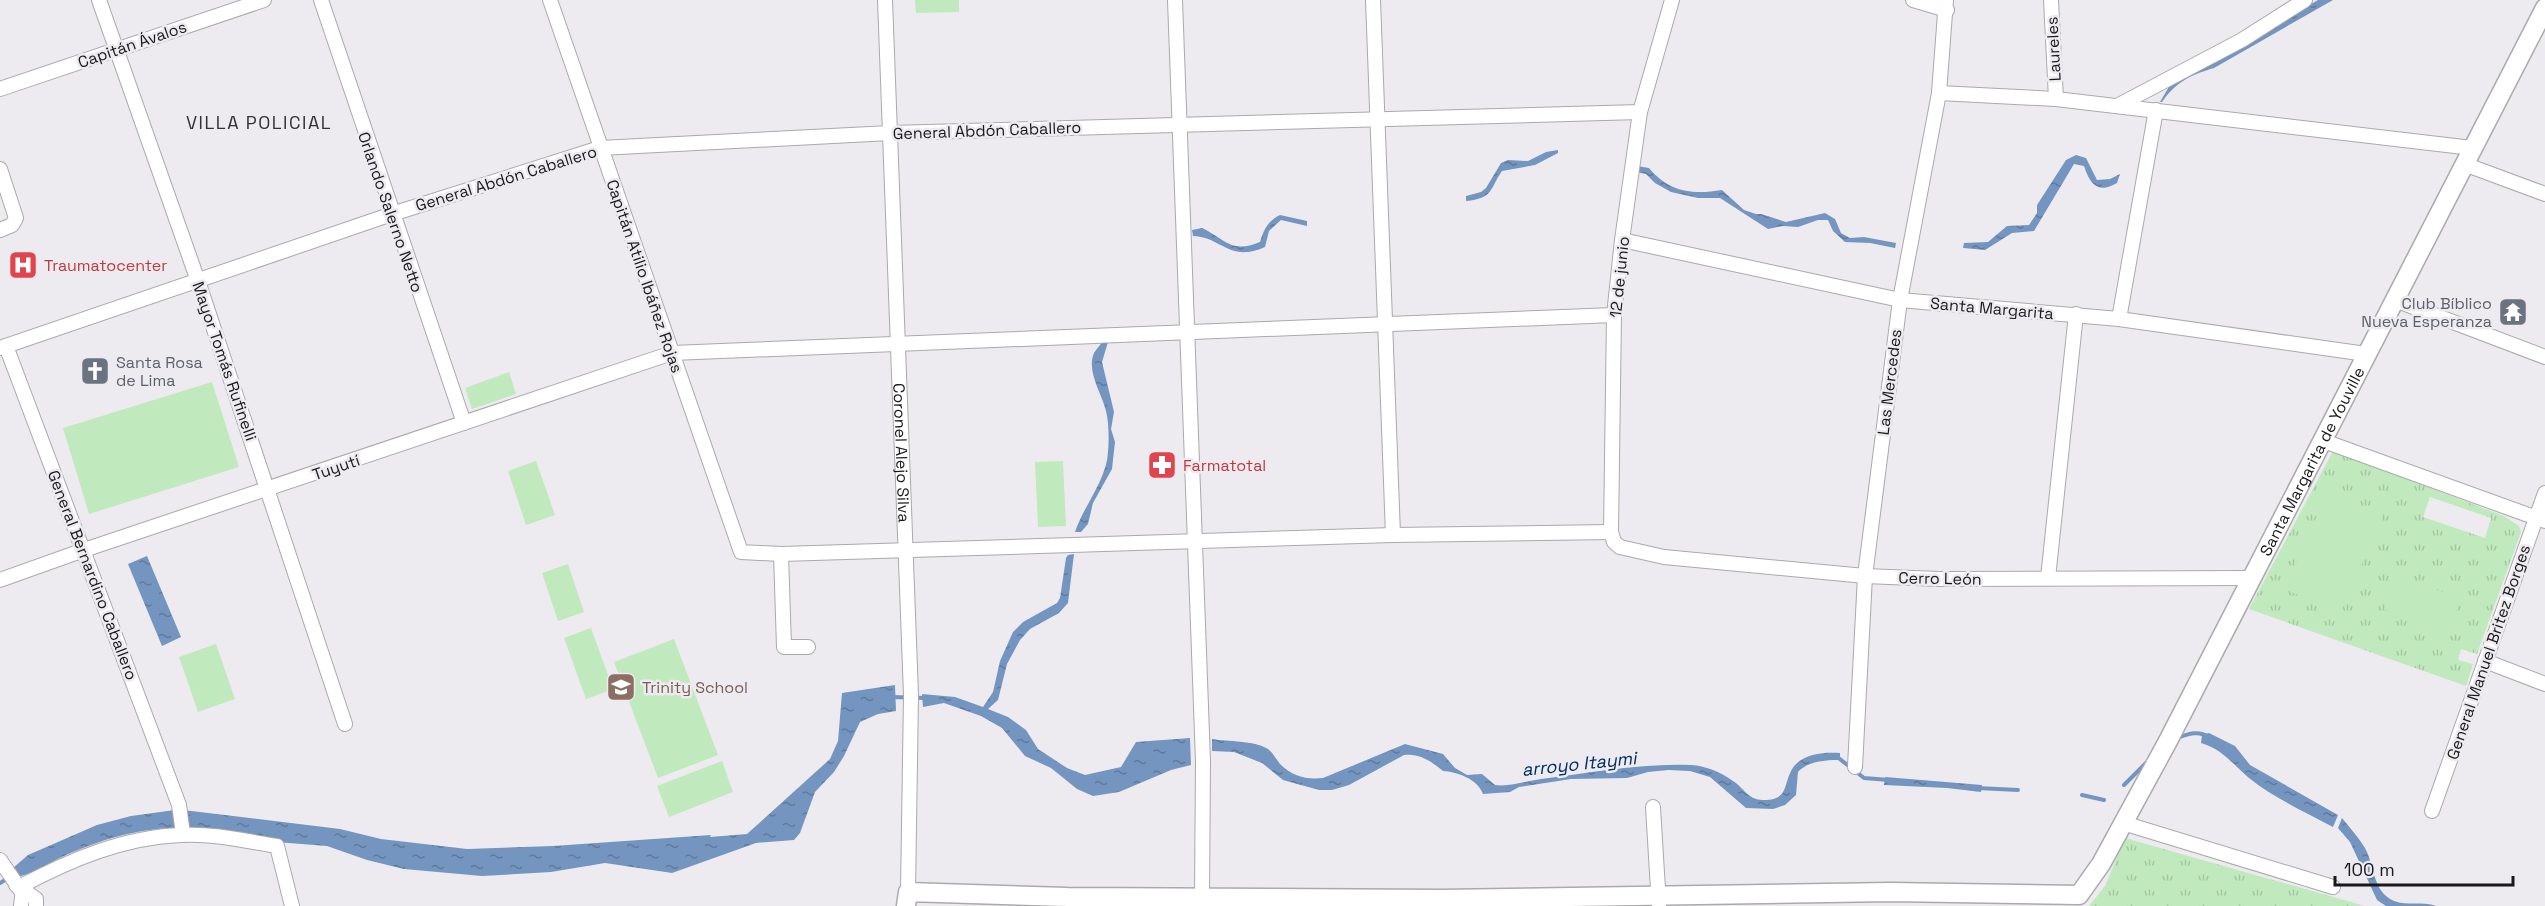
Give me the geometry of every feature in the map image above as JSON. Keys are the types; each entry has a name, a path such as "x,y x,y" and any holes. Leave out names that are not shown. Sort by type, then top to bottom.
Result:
{"main road":[{"name":"Santa Margarita de Youville","path":"2074,900 2101,864 2123,823 2253,578 2321,440 2472,148 2542,20"},
{"path":"907,899 1066,902 1202,897 1440,902 2074,900"}],"street":[{"name":"Mayor Tomás Rufinelli","path":"99,0 269,489 345,724"},
{"name":"Capitán Ávalos","path":"0,89 264,0"},
{"name":"Orlando Salerno Netto","path":"321,0 464,423"},
{"name":"Capitán Atilio Ibáñez Rojas","path":"550,0 741,552 781,554"},
{"name":"Coronel Alejo Silva","path":"885,0 911,695 907,899"},
{"path":"1175,0 1203,761 1202,897"},
{"path":"1373,0 1393,535"},
{"name":"12 de junio","path":"1611,532 1614,315 1622,240 1640,112 1672,0"},
{"path":"1913,0 1947,5"},
{"name":"Laureles","path":"2051,0 2056,99"},
{"path":"2117,106 2242,40 2305,0"},
{"name":"Las Mercedes","path":"1855,767 1865,576 1900,300 1939,93 1947,5"},
{"path":"1939,93 2056,99 2472,148"},
{"path":"2119,318 2156,110"},
{"name":"General Abdón Caballero","path":"3,347 392,214 600,148 890,133 1640,112"},
{"path":"2464,164 2545,194"},
{"path":"0,169 16,218 12,225 0,230"},
{"name":"Santa Margarita","path":"1622,240 1900,300 2119,318 2366,354"},
{"path":"2395,300 2545,357"},
{"path":"2048,578 2076,314"},
{"name":"Tuyutí","path":"0,580 672,353 1614,315"},
{"name":"General Bernardino Caballero","path":"3,347 84,550 179,805 183,834"},
{"path":"2321,440 2541,519"},
{"name":"General Manuel Britez Borges","path":"2432,811 2485,661 2541,519 2545,493"},
{"path":"808,647 784,647 781,554 1393,535 1611,532"},
{"name":"Cerro León","path":"1611,532 1614,542 1620,547 1665,557 1865,576 1939,579 2253,578"},
{"path":"2485,661 2545,684"},
{"path":"1653,807 1659,901"},
{"path":"2123,823 2333,887"},
{"path":"21,895 21,886 86,855 153,837 183,834 277,846 292,906"},
{"path":"2,864 21,895"},
{"path":"21,895 34,896 36,906"}],"green space":[{"path":"915,0 959,0 959,12 916,13"},
{"path":"509,372 516,394 472,409 465,388"},
{"path":"212,382 239,467 89,514 63,428"},
{"path":"2336,452 2504,516 2519,526 2521,532 2477,654 2461,649 2458,660 2473,664 2466,686 2249,609 2332,453","holes":["2430,497 2491,518 2485,538 2423,517"]},
{"path":"536,461 555,515 526,525 508,471"},
{"path":"1063,461 1066,526 1038,527 1035,462"},
{"path":"2328,491 2383,516 2340,614 2285,589"},
{"path":"568,564 584,612 558,621 542,573"},
{"path":"2398,577 2461,598 2448,631 2384,609"},
{"path":"591,628 613,689 586,699 564,638"},
{"path":"674,639 718,755 658,778 614,662"},
{"path":"216,644 235,699 198,712 179,657"},
{"path":"722,761 733,792 669,817 657,786"},
{"path":"2125,838 2365,906 2089,906 2105,886"}],"water":[{"path":"2318,0 2333,0 2214,68 2184,80 2160,102 2170,85"},
{"path":"1558,150 1558,153 1535,165 1502,171 1490,192 1482,198 1466,201 1466,196 1481,192 1486,188 1501,163 1508,160 1528,161 1546,152"},
{"path":"2076,155 2086,158 2097,180 2110,179 2120,174 2117,183 2105,188 2096,186 2089,178 2084,166 2074,164 2034,231 2012,233 1985,250 1963,248 1964,243 1988,242 2007,226 2029,225 2037,213 2037,205 2066,160"},
{"path":"1637,166 1649,168 1665,182 1682,190 1701,192 1722,190 1744,210 1786,222 1825,213 1835,219 1841,233 1850,238 1864,237 1896,243 1895,248 1870,243 1845,242 1833,231 1828,220 1818,220 1798,227 1783,226 1768,229 1720,198 1698,198 1671,192 1655,183 1646,174 1636,172"},
{"path":"1280,215 1307,221 1307,226 1281,220 1269,231 1265,247 1243,252 1226,248 1203,237 1193,236 1192,230 1202,228 1229,244 1250,245 1260,242 1267,226"},
{"path":"1102,342 1108,342 1102,362 1114,412 1111,429 1115,442 1112,469 1093,503 1088,524 1081,532 1075,532 1107,462 1109,437 1107,416 1092,367 1094,353"},
{"path":"1074,554 1068,603 1059,613 1030,629 1020,640 1007,664 998,700 988,709 1008,717 1026,730 1038,749 1067,768 1085,775 1121,767 1136,742 1190,738 1191,765 1171,770 1119,792 1093,796 1077,789 1051,768 1025,756 1002,728 981,716 944,703 923,707 922,694 955,697 983,707 993,692 1000,661 1013,632 1023,622 1057,603 1060,598 1066,558"},
{"path":"147,556 181,637 162,646 128,564"},
{"path":"895,685 896,711 878,714 860,722 834,772 815,792 800,833 794,840 756,843 672,873 605,863 551,872 482,876 404,869 367,860 327,846 252,840 207,828 185,827 183,810 340,829 381,839 467,849 747,834 830,759 838,741 842,693"},
{"path":"2209,733 2235,746 2250,765 2338,815 2333,827 2269,792 2221,753 2201,743 2202,735"},
{"path":"1212,739 1262,746 1268,749 1289,772 1311,778 1323,778 1405,744 1443,754 1455,768 1467,775 1482,774 1495,785 1512,785 1634,767 1691,765 1718,772 1750,796 1763,800 1777,798 1781,795 1791,771 1800,760 1813,755 1840,753 1840,760 1818,762 1802,768 1798,772 1796,795 1785,805 1773,809 1746,808 1710,777 1690,771 1648,772 1627,778 1571,779 1519,787 1510,792 1483,794 1476,784 1466,777 1443,771 1425,758 1415,755 1404,755 1349,785 1332,790 1319,790 1283,780 1262,763 1234,752 1212,751"},
{"path":"1885,777 1982,785 1981,792 1884,785"},
{"path":"175,810 178,828 148,830 105,840 17,877 13,868 28,855 97,825 131,816"},
{"path":"2342,818 2365,848 2378,885 2387,897 2404,903 2436,906 2386,906 2377,900 2350,842 2338,828"}],"waterway":[{"name":"arroyo Itaymi","path":"892,697 926,698"},
{"name":"arroyo Itaymi","path":"2177,738 2197,733 2209,737"},
{"name":"arroyo Itaymi","path":"1836,756 1864,778 1889,780"},
{"name":"arroyo Itaymi","path":"2124,785 2146,763"},
{"name":"arroyo Itaymi","path":"1977,788 2018,790"},
{"name":"arroyo Itaymi","path":"2082,795 2104,800"},
{"path":"0,883 10,877"}],"place":[{"name":"Traumatocenter","path":"23,265"},
{"name":"Club Bíblico Nueva Esperanza","path":"2513,312"},
{"name":"Santa Rosa de Lima","path":"95,371"},
{"name":"Farmatotal","path":"1162,465"},
{"name":"Trinity School","path":"621,687"}],"district":[{"name":"VILLA POLICIAL","path":"259,123"}]}
